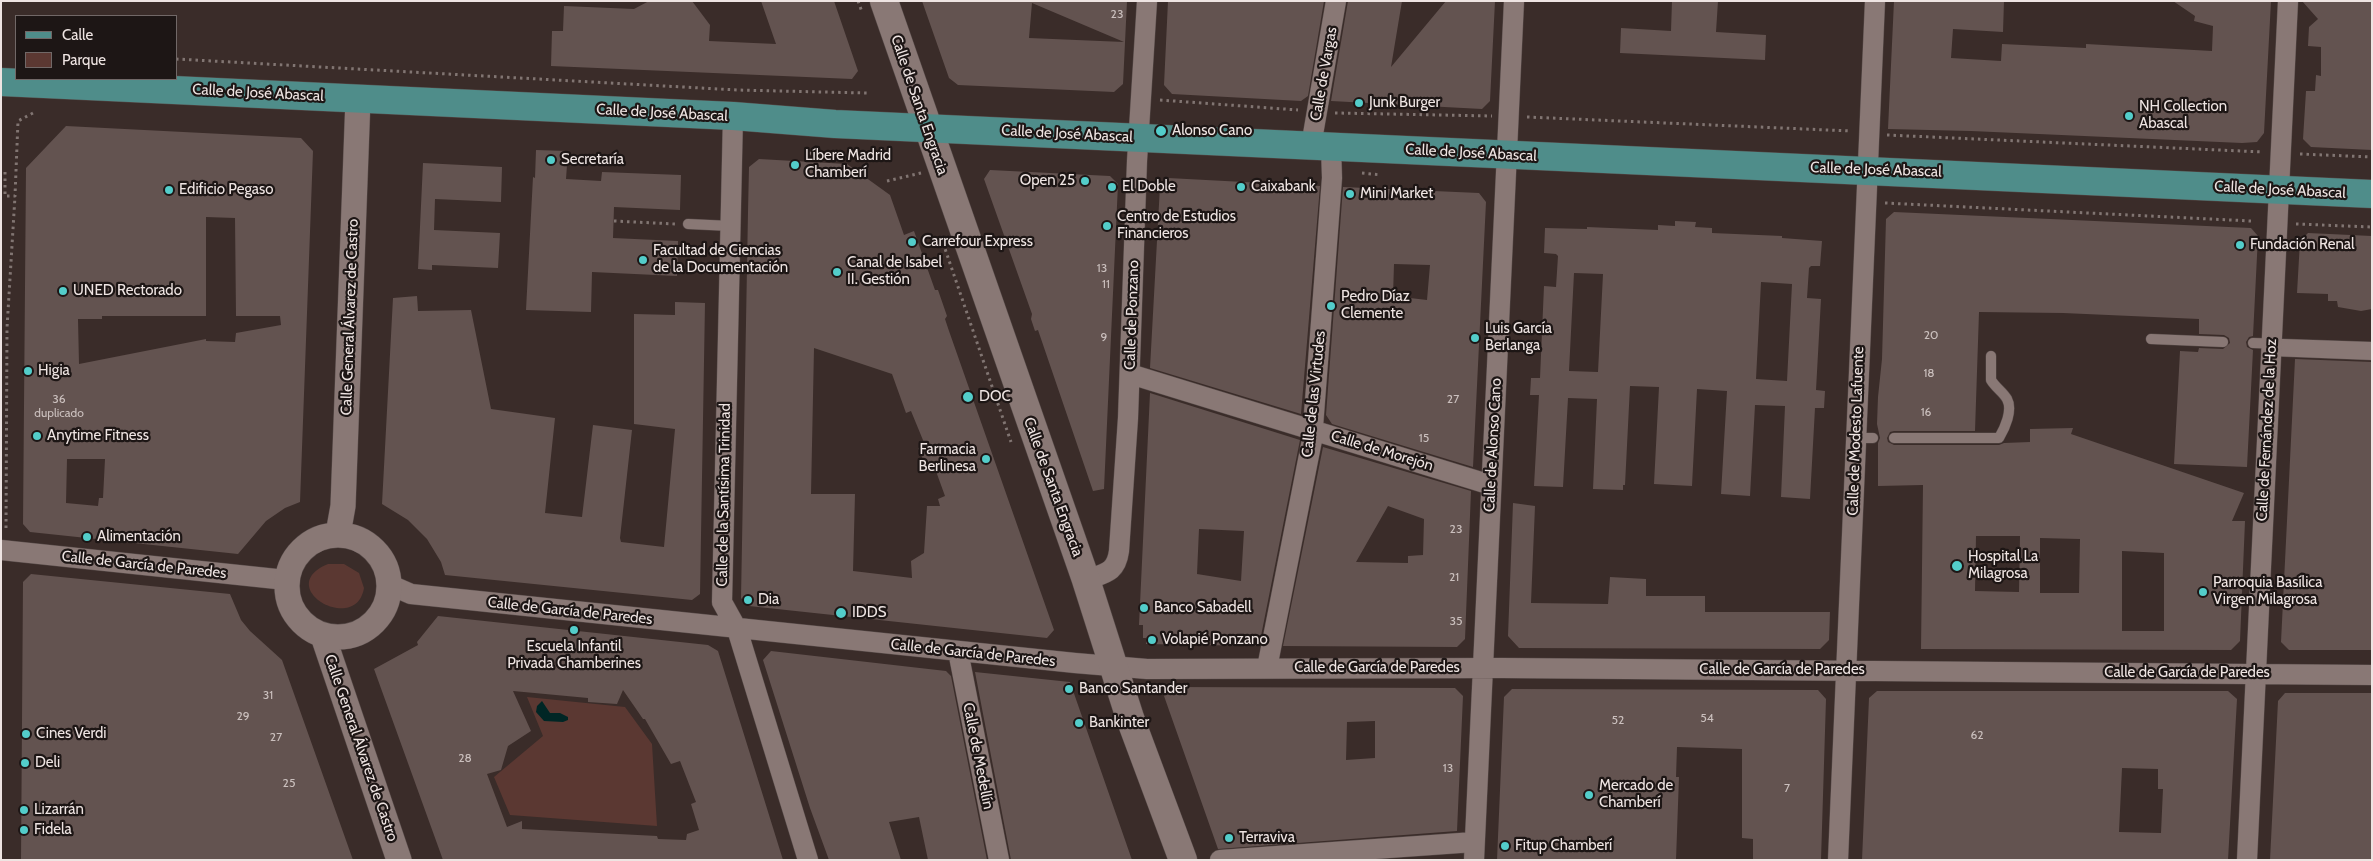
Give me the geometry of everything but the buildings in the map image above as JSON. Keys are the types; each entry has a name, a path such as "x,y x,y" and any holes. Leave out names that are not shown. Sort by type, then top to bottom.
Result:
{"main road":[{"name":"Calle de Santa Engracia","path":"884,1 1086,580 1130,718 1183,860"},
{"name":"Calle de José Abascal","path":"1,82 732,116 835,124 1321,147 1867,169 2372,194"}],"street":[{"name":"Calle de Ponzano","path":"1086,580 1111,570 1115,566 1118,554 1130,374 1139,138 1147,1"},
{"name":"Calle de Vargas","path":"1321,147 1336,1"},
{"name":"Calle de Alonso Cano","path":"1474,851 1514,1"},
{"name":"Calle de Modesto Lafuente","path":"1838,860 1846,670 1864,438 1867,169 1874,1"},
{"name":"Calle de Fernández de la Hoz","path":"2247,860 2256,674 2265,346 2279,190 2288,1"},
{"name":"Calle General Álvarez de Castro","path":"338,534 343,506 358,99"},
{"name":"Calle de la Santísima Trinidad","path":"732,116 722,602 737,629 808,860"},
{"name":"Calle de las Virtudes","path":"1268,668 1313,430 1332,178 1321,147"},
{"name":"Calle de Morejón","path":"1130,374 1491,485"},
{"path":"338,534 355,537 370,546 381,558 388,573 388,584 384,608 374,622 359,633 341,637 323,636 306,627 294,613 287,596 286,580 292,561 304,547 320,537 338,534"},
{"name":"Calle de García de Paredes","path":"1,550 286,580"},
{"name":"Calle de García de Paredes","path":"388,584 411,594 737,629 1147,669 1483,668 2372,674"},
{"name":"Calle General Álvarez de Castro","path":"323,636 399,860"},
{"name":"Calle de Medellín","path":"958,651 999,860"},
{"path":"1220,860 1474,851"}],"lane":[{"path":"688,224 731,226"},
{"path":"2151,339 2223,342"},
{"path":"2265,346 2372,348"},
{"path":"2265,346 2372,355"},
{"path":"1894,438 1999,438 2005,428 2010,409 2007,399 1991,380 1991,356"}],"path":[{"path":"178,59 737,90 867,93"},
{"path":"1159,94 1158,100 1299,110"},
{"path":"6,528 7,328 18,121 33,113"},
{"path":"1328,113 1502,117"},
{"path":"1518,116 1854,131"},
{"path":"1883,134 2266,152"},
{"path":"808,153 865,157"},
{"path":"2291,154 2372,158"},
{"path":"5,172 5,196 15,196"},
{"path":"887,181 924,172"},
{"path":"1362,173 1380,175"},
{"path":"1877,203 2251,221"},
{"path":"614,221 688,224"},
{"path":"2290,224 2372,227"}],"green space":[{"path":"328,564 344,564 359,573 364,588 358,602 347,608 334,608 322,603 313,594 309,584 313,574"},
{"path":"527,697 625,707 652,744 657,826 510,815 494,777 543,736"}],"water":[{"path":"542,701 550,713 560,713 568,717 568,720 563,722 544,721 536,712 537,706"}],"place":[{"name":"Junk Burger","path":"1359,103"},
{"name":"NH Collection Abascal","path":"2129,116"},
{"name":"Alonso Cano","path":"1161,131"},
{"name":"Secretaría","path":"551,160"},
{"name":"Líbere Madrid Chamberí","path":"795,165"},
{"name":"Open 25","path":"1085,181"},
{"name":"El Doble","path":"1112,187"},
{"name":"Caixabank","path":"1241,187"},
{"name":"Edificio Pegaso","path":"169,190"},
{"name":"Mini Market","path":"1350,194"},
{"name":"Centro de Estudios Financieros","path":"1107,226"},
{"name":"Carrefour Express","path":"912,242"},
{"name":"Fundación Renal","path":"2240,245"},
{"name":"Facultad de Ciencias de la Documentación","path":"643,260"},
{"name":"Canal de Isabel II. Gestión","path":"837,272"},
{"name":"UNED Rectorado","path":"63,291"},
{"name":"Pedro Díaz Clemente","path":"1331,306"},
{"name":"Luis García Berlanga","path":"1475,338"},
{"name":"Higia","path":"28,371"},
{"name":"DOC","path":"968,397"},
{"name":"Anytime Fitness","path":"37,436"},
{"name":"Farmacia Berlinesa","path":"986,459"},
{"name":"Alimentación","path":"87,537"},
{"name":"Hospital La Milagrosa","path":"1957,566"},
{"name":"Parroquia Basílica Virgen Milagrosa","path":"2203,592"},
{"name":"Dia","path":"748,600"},
{"name":"Banco Sabadell","path":"1144,608"},
{"name":"IDDS","path":"841,613"},
{"name":"Escuela Infantil Privada Chamberines","path":"574,630"},
{"name":"Volapié Ponzano","path":"1152,640"},
{"name":"Banco Santander","path":"1069,689"},
{"name":"Bankinter","path":"1079,723"},
{"name":"Cines Verdi","path":"26,734"},
{"name":"Deli","path":"25,763"},
{"name":"Mercado de Chamberí","path":"1589,795"},
{"name":"Lizarrán","path":"24,810"},
{"name":"Fidela","path":"24,830"},
{"name":"Terraviva","path":"1229,838"},
{"name":"Fitup Chamberí","path":"1505,846"}]}
